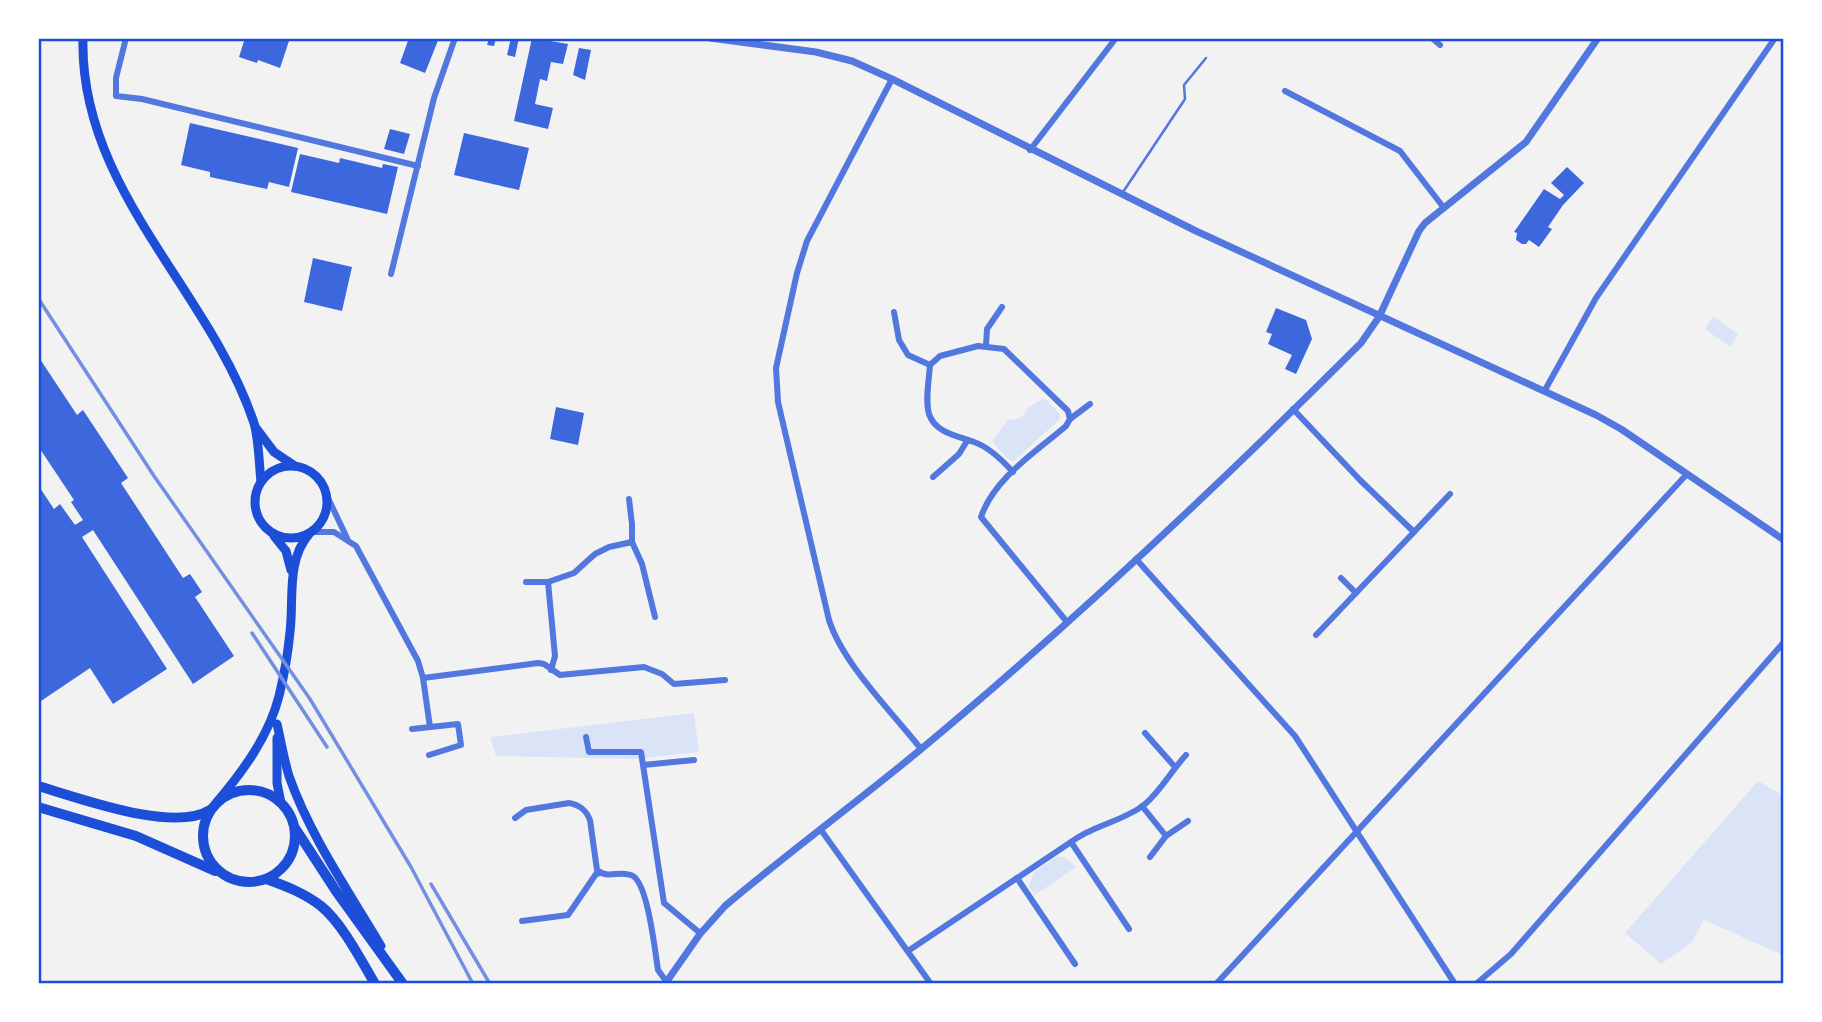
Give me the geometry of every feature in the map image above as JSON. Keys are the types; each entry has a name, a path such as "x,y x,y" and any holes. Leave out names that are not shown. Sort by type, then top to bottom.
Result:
{"highway":[{"path":"38,786 162,818 194,818 230,793 245,789 262,791 281,803 289,812 295,828 336,891 403,984"},
{"path":"214,806 202,829 204,849 219,873"},
{"path":"38,807 136,836 233,880 249,883 273,876 288,860 294,849 295,828"},
{"path":"266,879 293,888 323,908 341,930 376,984"}],"main road":[{"path":"83,38 83,58 92,109 113,170 143,227 226,360 255,427 274,452 316,476 327,496 324,516 300,547 292,575 290,633 279,695 277,724 276,761 281,803"},
{"path":"255,427 261,482"},
{"path":"292,575 286,551 258,517 255,508 256,490 261,482 276,469 295,466"},
{"path":"269,532 285,538 310,533"},
{"path":"214,806 262,739 279,695"},
{"path":"277,724 288,773 300,803 315,834 394,970"}],"street":[{"path":"126,38 116,78 116,96 142,99 418,166"},
{"path":"391,274 434,98 455,38"},
{"path":"710,38 816,52 852,61 892,79 1122,195 1380,317 1545,390 1621,429 1783,540"},
{"path":"1030,150 1116,38"},
{"path":"1432,38 1440,45"},
{"path":"515,818 526,810 569,803 582,808 590,820 596,865 600,873 628,874 640,881 658,970 666,982 701,933 725,906 921,749 1067,622 1361,343 1380,317 1419,231 1526,142 1598,38"},
{"path":"1545,390 1596,298 1775,38"},
{"path":"892,79 807,241 797,273 776,368 776,382 778,402 835,638 849,660 921,749"},
{"path":"1285,91 1400,151 1444,208"},
{"path":"986,346 987,330 1002,307"},
{"path":"894,312 899,340 908,355 930,365"},
{"path":"1013,472 992,453 974,442 935,425 929,414 930,365 940,356 986,346 1004,349 1068,411 1070,419"},
{"path":"1067,622 981,517 988,497 1066,426 1070,419 1090,404"},
{"path":"1293,409 1414,532"},
{"path":"933,477 959,454 967,441"},
{"path":"1216,984 1687,474"},
{"path":"1316,635 1450,494"},
{"path":"327,496 348,539"},
{"path":"629,499 632,542 642,564 655,617"},
{"path":"310,533 334,532 356,546 418,660 430,727"},
{"path":"526,582 548,582 574,573 595,554 608,547 632,542"},
{"path":"1136,559 1295,736 1359,831 1455,984"},
{"path":"1341,578 1356,593"},
{"path":"548,582 555,656 551,670"},
{"path":"1476,984 1511,954 1783,642"},
{"path":"423,678 537,663 544,664 560,675 637,666 662,674 674,684 725,680"},
{"path":"412,729 458,724 461,745 429,755"},
{"path":"1145,733 1174,767"},
{"path":"586,737 589,752 640,752 664,903 701,933"},
{"path":"908,951 1084,832 1119,819 1142,806 1159,790 1174,767 1186,755"},
{"path":"643,765 694,760"},
{"path":"1142,806 1166,836"},
{"path":"1150,857 1166,836 1188,821"},
{"path":"821,831 931,984"},
{"path":"1071,842 1129,929"},
{"path":"522,921 568,915 596,874 600,873"},
{"path":"1017,878 1075,964"}],"lane":[{"path":"1122,195 1185,99 1184,85 1206,58"}],"shaded area":[{"path":"1713,316 1738,334 1730,347 1705,329"},
{"path":"1044,398 1060,414 1060,419 1014,461 1008,459 992,442 1008,419 1014,420 1023,416 1028,408"},
{"path":"694,713 699,752 636,759 496,756 490,737"},
{"path":"1758,781 1783,795 1783,955 1704,920 1692,942 1661,964 1625,933"},
{"path":"1056,857 1065,857 1076,867 1035,895 1029,887 1033,873"}],"building":[{"path":"245,38 290,38 280,68 239,57"},
{"path":"409,38 439,38 425,73 400,63"},
{"path":"489,38 496,38 494,46 487,45"},
{"path":"511,38 519,38 515,57 507,55"},
{"path":"532,38 568,44 563,64 551,62 547,81 540,79 535,104 553,108 548,129 514,121"},
{"path":"579,48 591,50 585,80 573,75"},
{"path":"190,123 298,148 289,187 269,182 267,189 210,177 210,172 181,165"},
{"path":"390,129 410,134 404,154 384,149"},
{"path":"464,133 529,148 519,190 454,175"},
{"path":"300,154 339,163 340,158 382,168 383,164 398,167 387,214 291,192"},
{"path":"1567,167 1584,183 1563,205 1548,227 1552,229 1539,247 1529,240 1522,244 1516,240 1517,233 1514,232 1544,189 1560,199 1564,195 1551,183"},
{"path":"313,258 352,267 342,311 304,302"},
{"path":"1276,308 1306,320 1312,339 1296,374 1285,369 1292,355 1268,344 1272,334 1266,332"},
{"path":"38,356 77,415 83,410 128,478 121,483 183,578 190,574 202,592 195,597 234,656 193,684 93,530 82,537 167,669 113,704 90,668 38,703 38,485 54,509 60,504 75,525 83,520 71,502 74,500 38,446"},
{"path":"556,407 584,413 578,445 550,439"}],"railway":[{"path":"38,298 154,476 310,699 411,867 473,984"},
{"path":"252,633 327,747"},
{"path":"431,884 490,984"}]}
